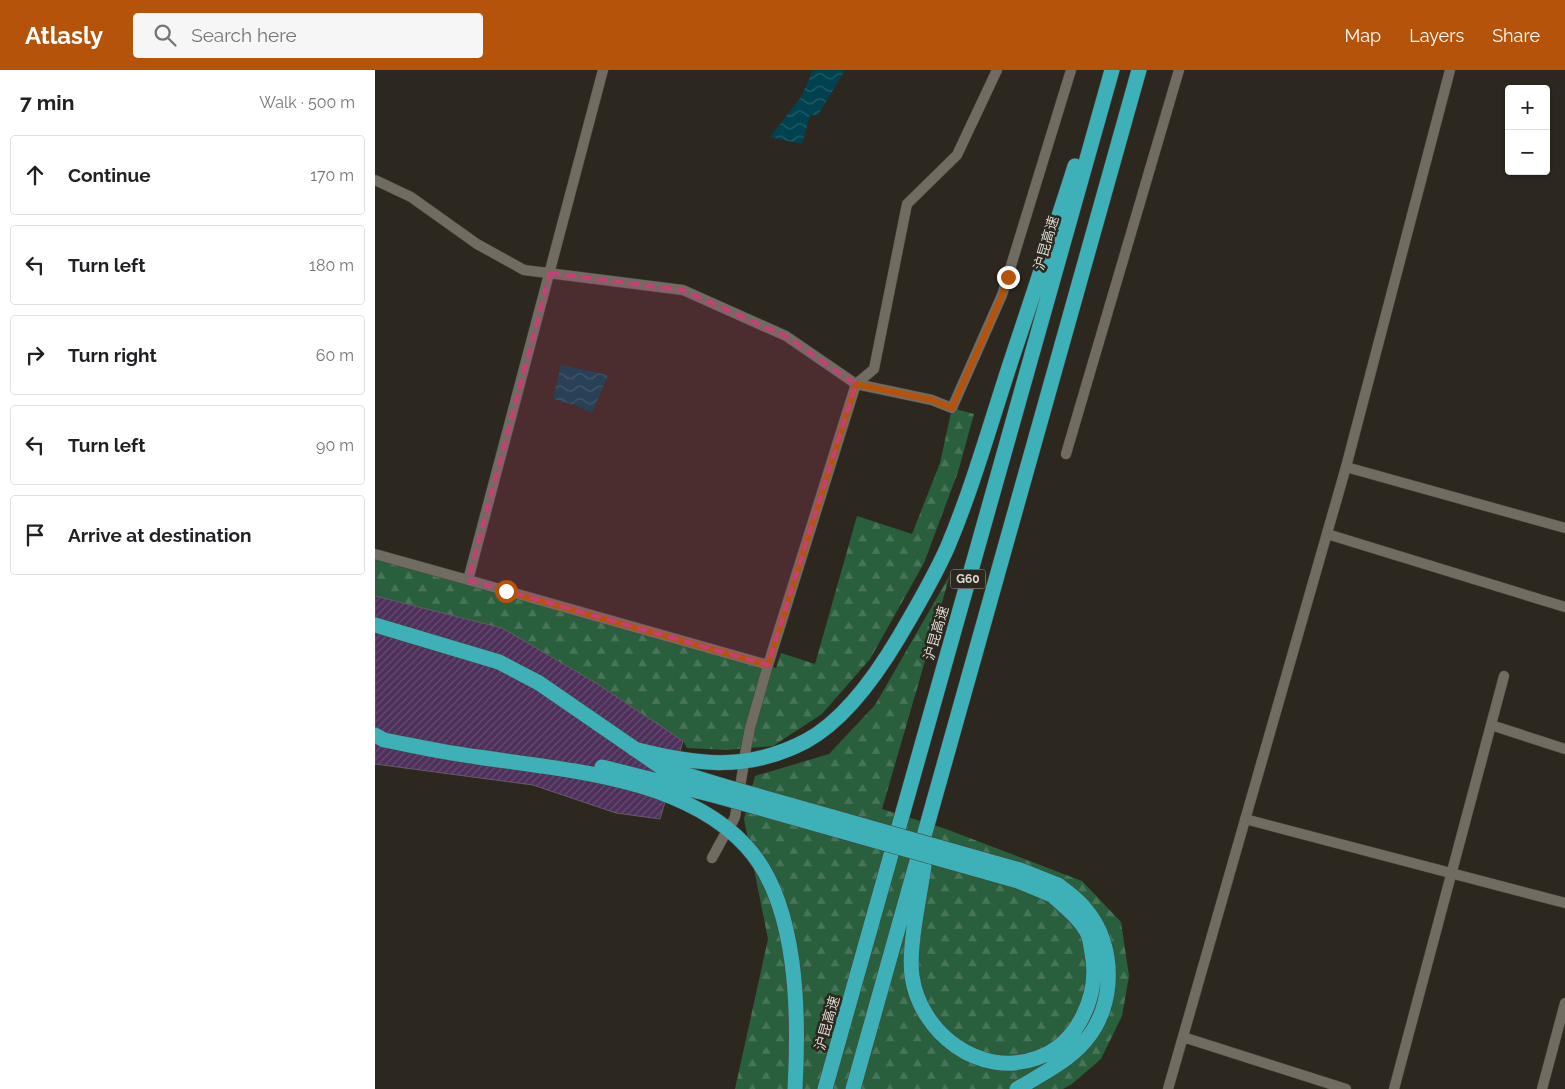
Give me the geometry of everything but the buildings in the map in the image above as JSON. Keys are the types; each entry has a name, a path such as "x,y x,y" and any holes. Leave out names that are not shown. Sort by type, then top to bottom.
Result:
{"highway":[{"path":"634,749 681,761 728,764 768,757 808,740 844,712 879,671 916,608 948,547 978,464 1084,136 1108,70"},
{"name":"沪昆高速","path":"825,1089 1112,70"},
{"name":"G60","path":"853,1089 933,810 1139,70"},
{"path":"375,625 499,662 539,684 634,749 670,771 720,791"},
{"path":"375,735 384,740 476,757 571,769 680,800 721,823 747,846 770,883 785,923 792,962 798,1037 795,1089"},
{"path":"571,769 599,766 720,791 1020,870 1087,910 1103,941 1109,974 1103,1010 1086,1041 1057,1065 1017,1089"},
{"path":"933,810 915,932 912,975 919,1002 931,1024 953,1045 981,1060 1008,1063 1037,1059 1057,1048 1078,1023 1093,992 1095,968 1088,934 1055,890"}],"street":[{"path":"469,580 603,70"},
{"path":"745,754 750,728 768,665 856,384 874,369 907,204 957,156 997,70"},
{"path":"375,180 411,197 477,244 524,270 683,290 786,336 856,384 932,400 952,408 1002,296 1071,70"},
{"path":"1066,454 1179,70"},
{"path":"1168,1089 1346,467 1450,70"},
{"path":"1346,467 1565,528"},
{"path":"1327,534 1565,606"},
{"path":"375,554 768,665"},
{"path":"1394,1089 1504,676"},
{"path":"1491,725 1565,748"},
{"path":"732,823 735,817 743,769"},
{"path":"1245,819 1565,903"},
{"path":"712,858 725,836"},
{"path":"1542,1089 1565,1003"},
{"path":"1183,1037 1346,1089"}],"highlighted area":[{"path":"550,273 683,290 786,336 856,384 768,665 468,580"}],"green space":[{"path":"952,408 974,414 958,472 924,563 870,659 822,714 773,746 727,750 687,748 683,741 596,683 502,628 375,596 375,555 776,668 781,653 815,664 857,516 912,534 940,463"},
{"path":"950,575 882,809 946,829 1082,881 1121,922 1129,976 1122,1016 1101,1059 1072,1084 1063,1089 735,1089 768,939 744,819 755,776 829,754 875,705"}],"water":[{"path":"813,70 845,70 818,115 810,115 802,144 770,137 801,97"},
{"path":"561,365 608,375 592,413 575,405 553,399"}],"route":[{"path":"506,591 768,665 856,384 932,400 952,408 1002,296 1008,277"}]}
